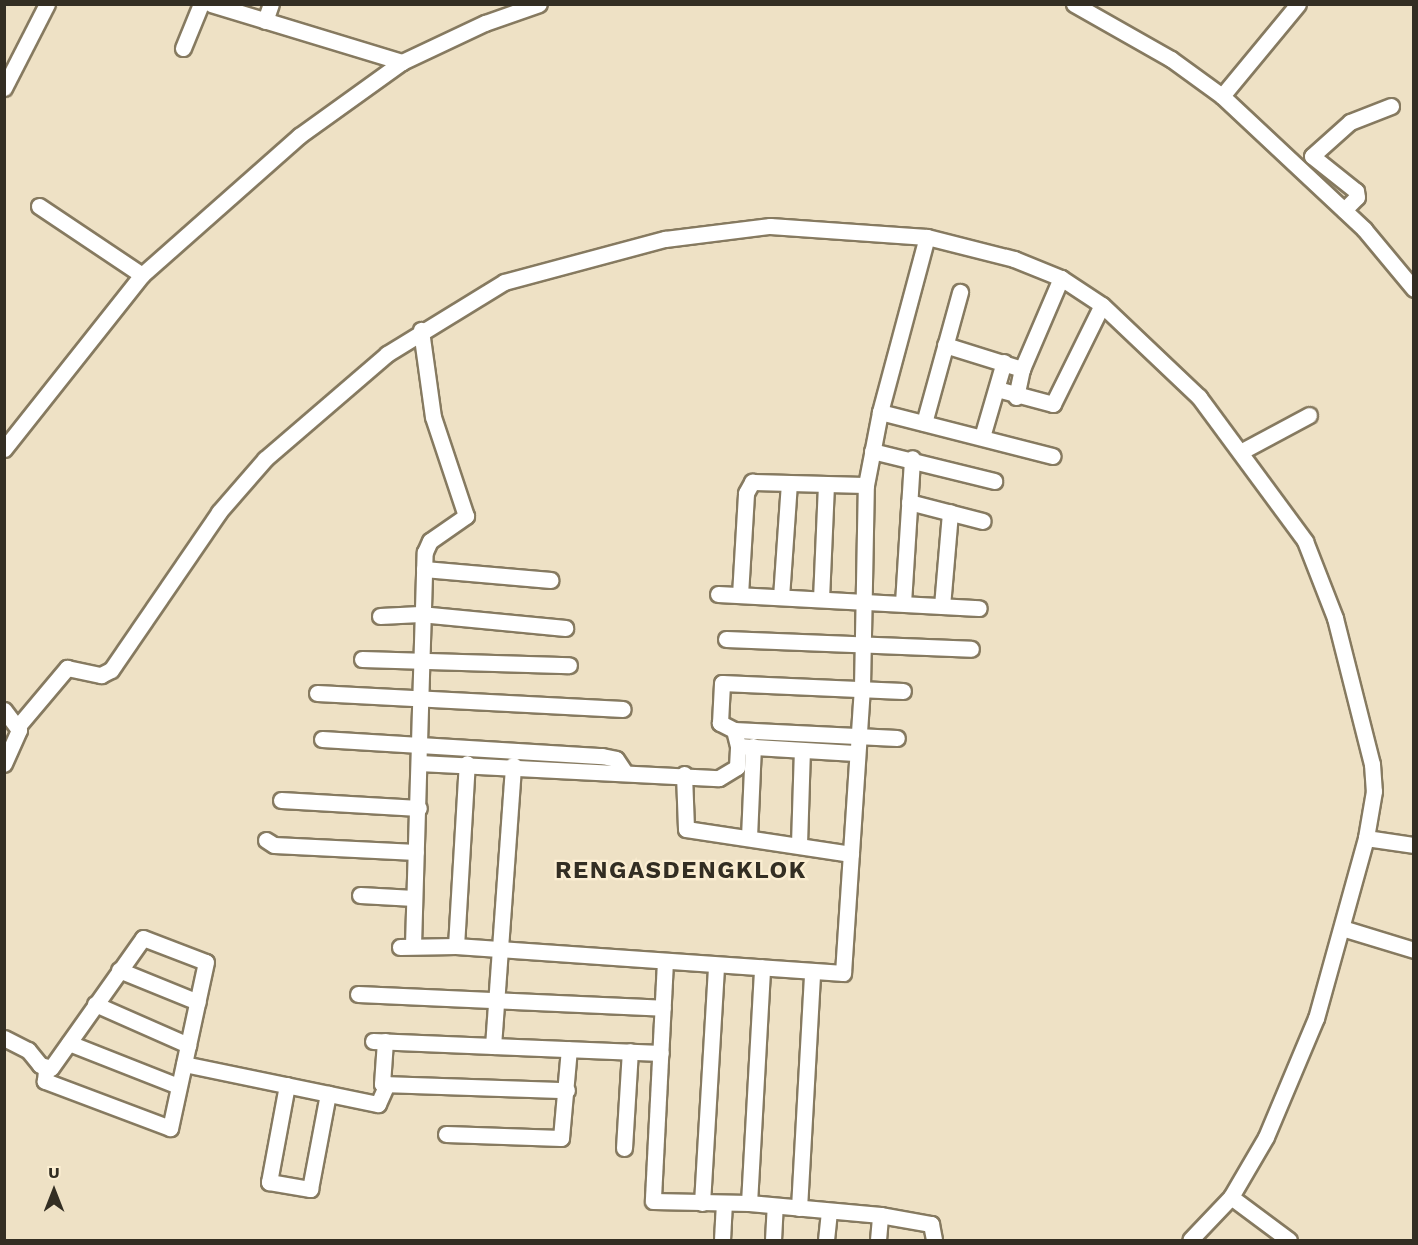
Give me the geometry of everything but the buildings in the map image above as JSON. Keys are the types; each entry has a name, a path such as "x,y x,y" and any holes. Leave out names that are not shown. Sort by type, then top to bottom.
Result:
{"street":[{"path":"4,88 47,4"},
{"path":"183,48 201,4"},
{"path":"211,4 402,62"},
{"path":"264,21 271,4"},
{"path":"4,449 142,275 299,136 402,62 485,23 539,4"},
{"path":"1074,4 1171,59 1222,96 1344,210 1413,289"},
{"path":"1222,96 1298,4"},
{"path":"1344,210 1357,197 1356,191 1312,156 1350,122 1391,106"},
{"path":"39,206 142,275"},
{"path":"4,764 17,741 19,725 67,668 109,673 238,487 353,382 421,330 504,282 665,238 770,226 927,237 1014,259 1061,278 1102,305 1177,374 1242,451 1305,541 1335,618 1372,764 1374,791 1366,838 1342,928 1286,1095 1231,1197 1190,1240"},
{"path":"421,330 433,417 466,516 430,541 424,569 420,614 418,699 419,808 414,898 406,946 456,946 843,973 856,735 862,687 862,643 866,600 866,485 879,412 927,237"},
{"path":"1016,397 1022,369 1061,278"},
{"path":"924,423 960,292"},
{"path":"997,389 1016,397 1053,404 1102,305"},
{"path":"945,345 1022,369"},
{"path":"982,437 1004,362"},
{"path":"879,412 1052,456"},
{"path":"1242,451 1309,415"},
{"path":"872,452 912,458 994,481"},
{"path":"903,603 912,458"},
{"path":"740,595 747,487 752,482 866,485"},
{"path":"781,597 789,483"},
{"path":"821,598 826,485"},
{"path":"909,502 983,521"},
{"path":"942,606 950,512"},
{"path":"424,569 551,580"},
{"path":"718,594 866,600 979,608"},
{"path":"380,616 420,614 565,628"},
{"path":"726,639 970,649"},
{"path":"362,659 569,665"},
{"path":"897,738 734,730 720,723 720,690 729,681 903,691"},
{"path":"317,693 623,710"},
{"path":"4,710 19,725"},
{"path":"734,730 746,746 749,837"},
{"path":"322,739 610,758 624,771"},
{"path":"746,746 855,753"},
{"path":"420,763 467,763 729,775 737,767 746,746"},
{"path":"799,844 802,750"},
{"path":"456,946 467,763"},
{"path":"493,1046 502,950 513,765"},
{"path":"684,774 686,829 799,844 851,854"},
{"path":"280,800 419,808"},
{"path":"1366,838 1413,845"},
{"path":"266,840 274,846 416,852"},
{"path":"360,895 414,898"},
{"path":"1342,928 1413,950"},
{"path":"143,939 206,962 170,1128 45,1081 46,1069 69,1043 119,970 143,939"},
{"path":"665,961 653,1201 749,1203 829,1213 879,1215 931,1224 934,1240"},
{"path":"702,1203 716,965"},
{"path":"749,1203 762,967"},
{"path":"119,970 198,1002"},
{"path":"799,1208 812,972"},
{"path":"358,994 663,1008"},
{"path":"95,1004 188,1045"},
{"path":"4,1038 28,1050 46,1069"},
{"path":"567,1090 382,1084 379,1041 661,1053"},
{"path":"69,1043 178,1086"},
{"path":"446,1134 561,1138 569,1049"},
{"path":"624,1148 630,1051"},
{"path":"184,1064 378,1104 387,1084"},
{"path":"286,1085 269,1182 310,1189 328,1094"},
{"path":"1231,1197 1289,1240"},
{"path":"722,1240 724,1204"},
{"path":"772,1240 775,1207"},
{"path":"826,1240 829,1213"},
{"path":"878,1240 879,1215"}],"district":[{"name":"RENGASDENGKLOK","path":"681,871"}]}
